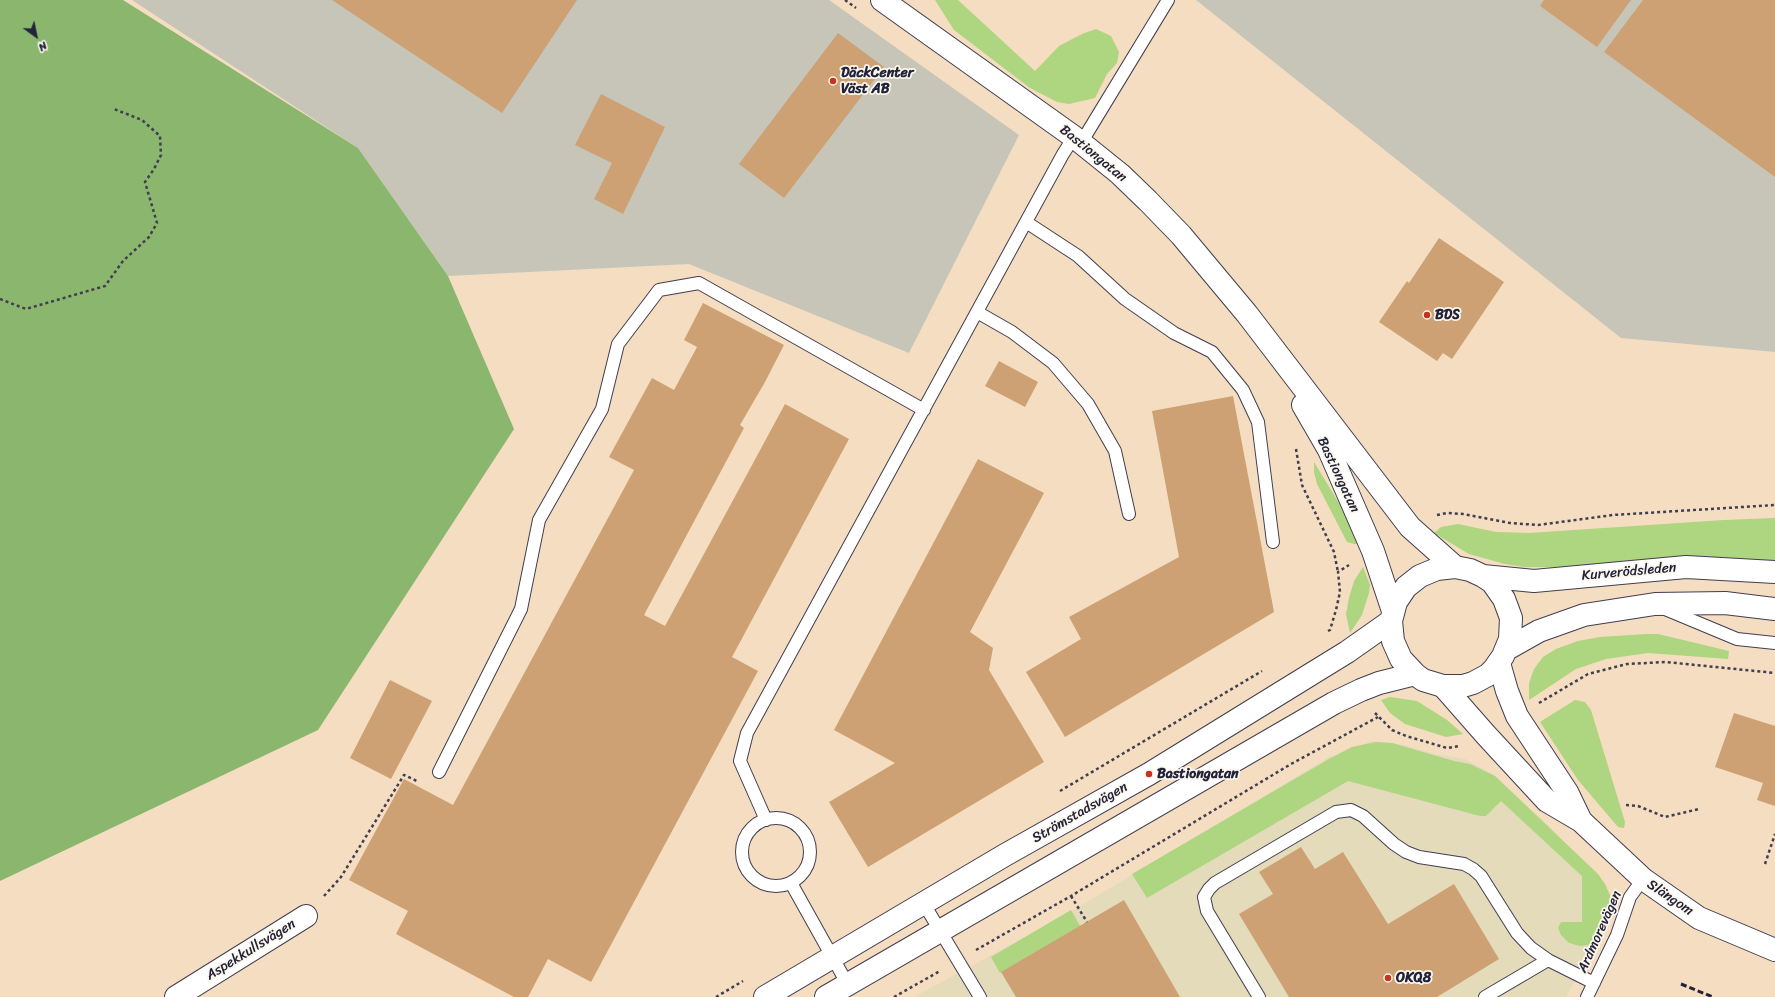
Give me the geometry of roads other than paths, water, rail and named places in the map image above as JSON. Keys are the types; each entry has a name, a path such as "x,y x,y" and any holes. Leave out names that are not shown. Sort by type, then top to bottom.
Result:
{"main road":[{"name":"Bastiongatan","path":"882,0 1077,140 1120,174 1181,235 1247,314 1410,528 1456,567"},
{"name":"Bastiongatan","path":"1270,345 1329,450 1373,551 1392,616"},
{"name":"Kurverödsleden","path":"1503,656 1511,629 1508,608 1499,590 1483,576 1470,570 1456,567 1446,567 1429,571 1413,580 1401,594 1392,616 1393,641 1401,659 1423,680 1443,686 1453,687 1473,683 1488,675 1503,656 1539,631 1584,615 1655,604 1725,603 1775,609"},
{"name":"Kurverödsleden","path":"1483,576 1534,581 1686,567 1775,572"},
{"name":"Strömstadsvägen","path":"764,997 1005,855 1149,774 1347,652 1392,616"},
{"name":"Slängom","path":"1503,656 1507,691 1517,716 1567,792 1581,821"},
{"path":"826,997 1334,703 1378,683 1415,674"},
{"name":"Slängom","path":"1443,686 1547,801 1581,821 1643,879 1699,918 1775,950"},
{"name":"Aspekkullsvägen","path":"176,997 306,916"}],"lane":[{"path":"766,820 740,761 747,733 1026,222 1077,140 1168,0"},
{"path":"1026,222 1078,256 1125,299 1174,333 1212,352 1243,390 1258,422 1273,542"},
{"path":"439,772 521,609 539,520 602,409 618,344 659,290 699,283 924,410"},
{"path":"977,312 1012,332 1053,363 1088,404 1115,451 1129,514"},
{"path":"1655,604 1737,639 1775,643"},
{"path":"1259,997 1207,911 1204,897 1209,889 1216,883 1336,812 1351,810 1362,816 1394,844 1406,852 1419,857 1464,864 1473,869 1480,876 1517,933 1531,948 1548,960 1594,983"},
{"path":"778,818 788,820 798,826 808,840 810,857 807,868 800,877 791,883 780,886 769,886 759,882 750,875 744,865 742,854 748,833 756,825 766,820 778,818"},
{"name":"Ardmorevägen","path":"1587,997 1617,935 1630,897 1643,879"},
{"path":"791,883 848,985"},
{"path":"924,904 980,997"},
{"path":"1485,997 1548,960"}],"railway":[{"path":"1681,984 1713,997"}],"place":[{"name":"DäckCenter Väst AB","path":"833,81"},
{"name":"BDS","path":"1427,315"},
{"name":"Bastiongatan","path":"1149,774"},
{"name":"OKQ8","path":"1388,978"}]}
